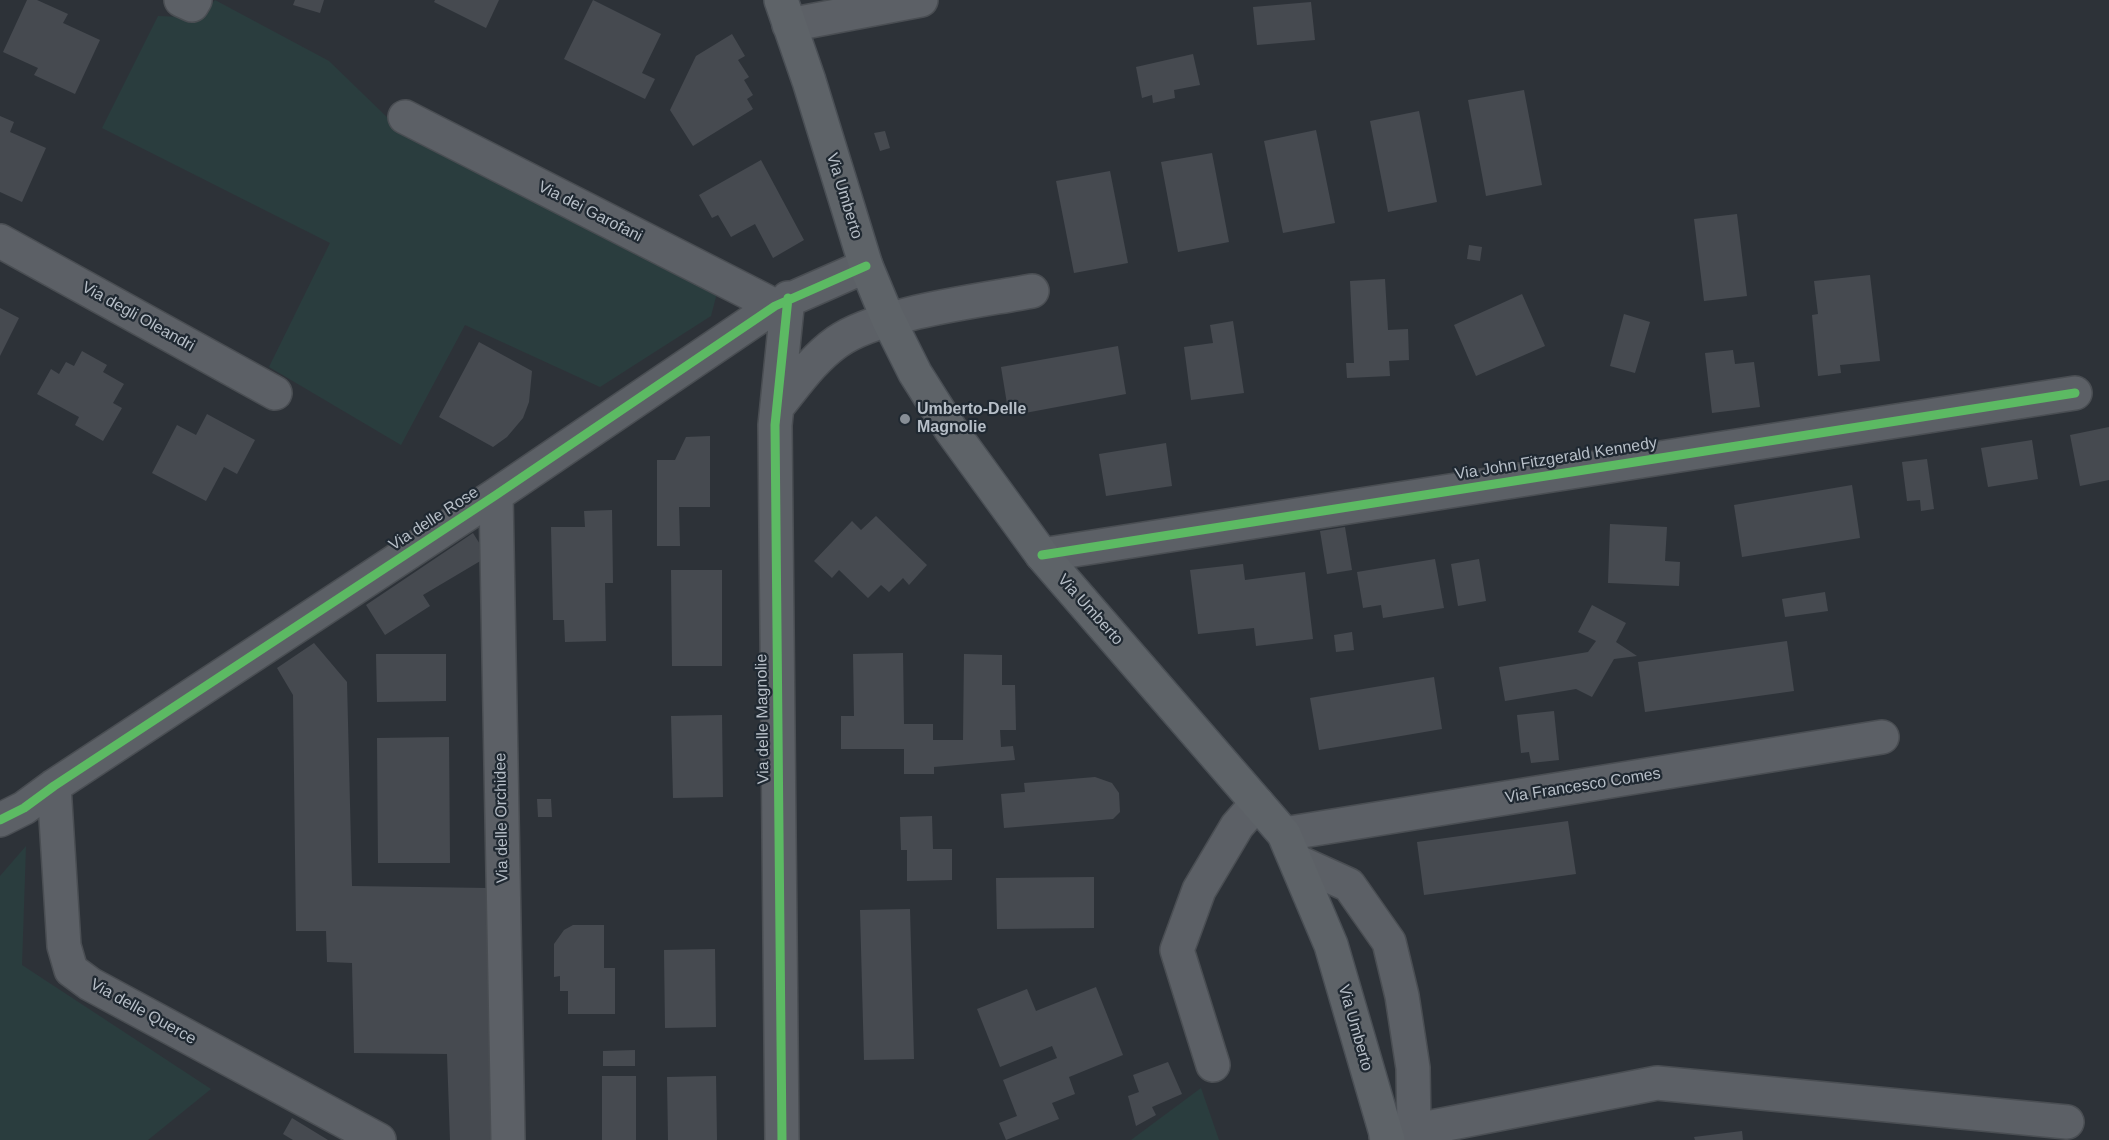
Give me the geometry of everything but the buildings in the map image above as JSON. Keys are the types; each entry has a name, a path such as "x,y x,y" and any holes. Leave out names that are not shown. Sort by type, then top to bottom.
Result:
{"main road":[{"name":"Via Umberto","path":"785,12 866,266 888,320 915,373 951,430 1042,555 1257,803 1290,848 1331,945 1396,1135"}],"street":[{"path":"785,12 921,0"},
{"name":"Via dei Garofani","path":"405,117 782,302"},
{"name":"Via degli Oleandri","path":"0,241 275,393"},
{"name":"Via delle Rose","path":"0,835 12,814 496,495 782,302 866,266"},
{"path":"778,406 814,361 838,341 888,320 1032,291"},
{"name":"Via delle Magnolie","path":"782,302 776,425 782,1140"},
{"name":"Via John Fitzgerald Kennedy","path":"1042,555 2075,393"},
{"name":"Via delle Orchidee","path":"496,495 508,1140"},
{"name":"Via Francesco Comes","path":"1290,848 1882,737"},
{"name":"Via delle Querce","path":"54,786 64,946 70,970 90,984 379,1140"},
{"path":"1212,1065 1177,950 1199,890 1237,826 1257,803"},
{"path":"1290,848 1349,885 1389,942 1402,996 1413,1068 1396,1135 1657,1083 2067,1122"}],"shaded area":[{"path":"215,0 329,61 395,125 717,293 711,316 600,387 465,325 401,445 269,367 330,243 102,128 158,16 196,15"},
{"path":"26,846 22,965 211,1089 148,1140 0,1140 0,876"},
{"path":"1201,1088 1219,1140 1131,1140"}],"cycle path":[{"path":"0,820 24,808 496,495 775,306 866,266"},
{"path":"782,1140 775,425 788,298"},
{"path":"1042,555 2075,393"}],"place":[{"name":"Umberto-Delle Magnolie","path":"905,419"}]}
